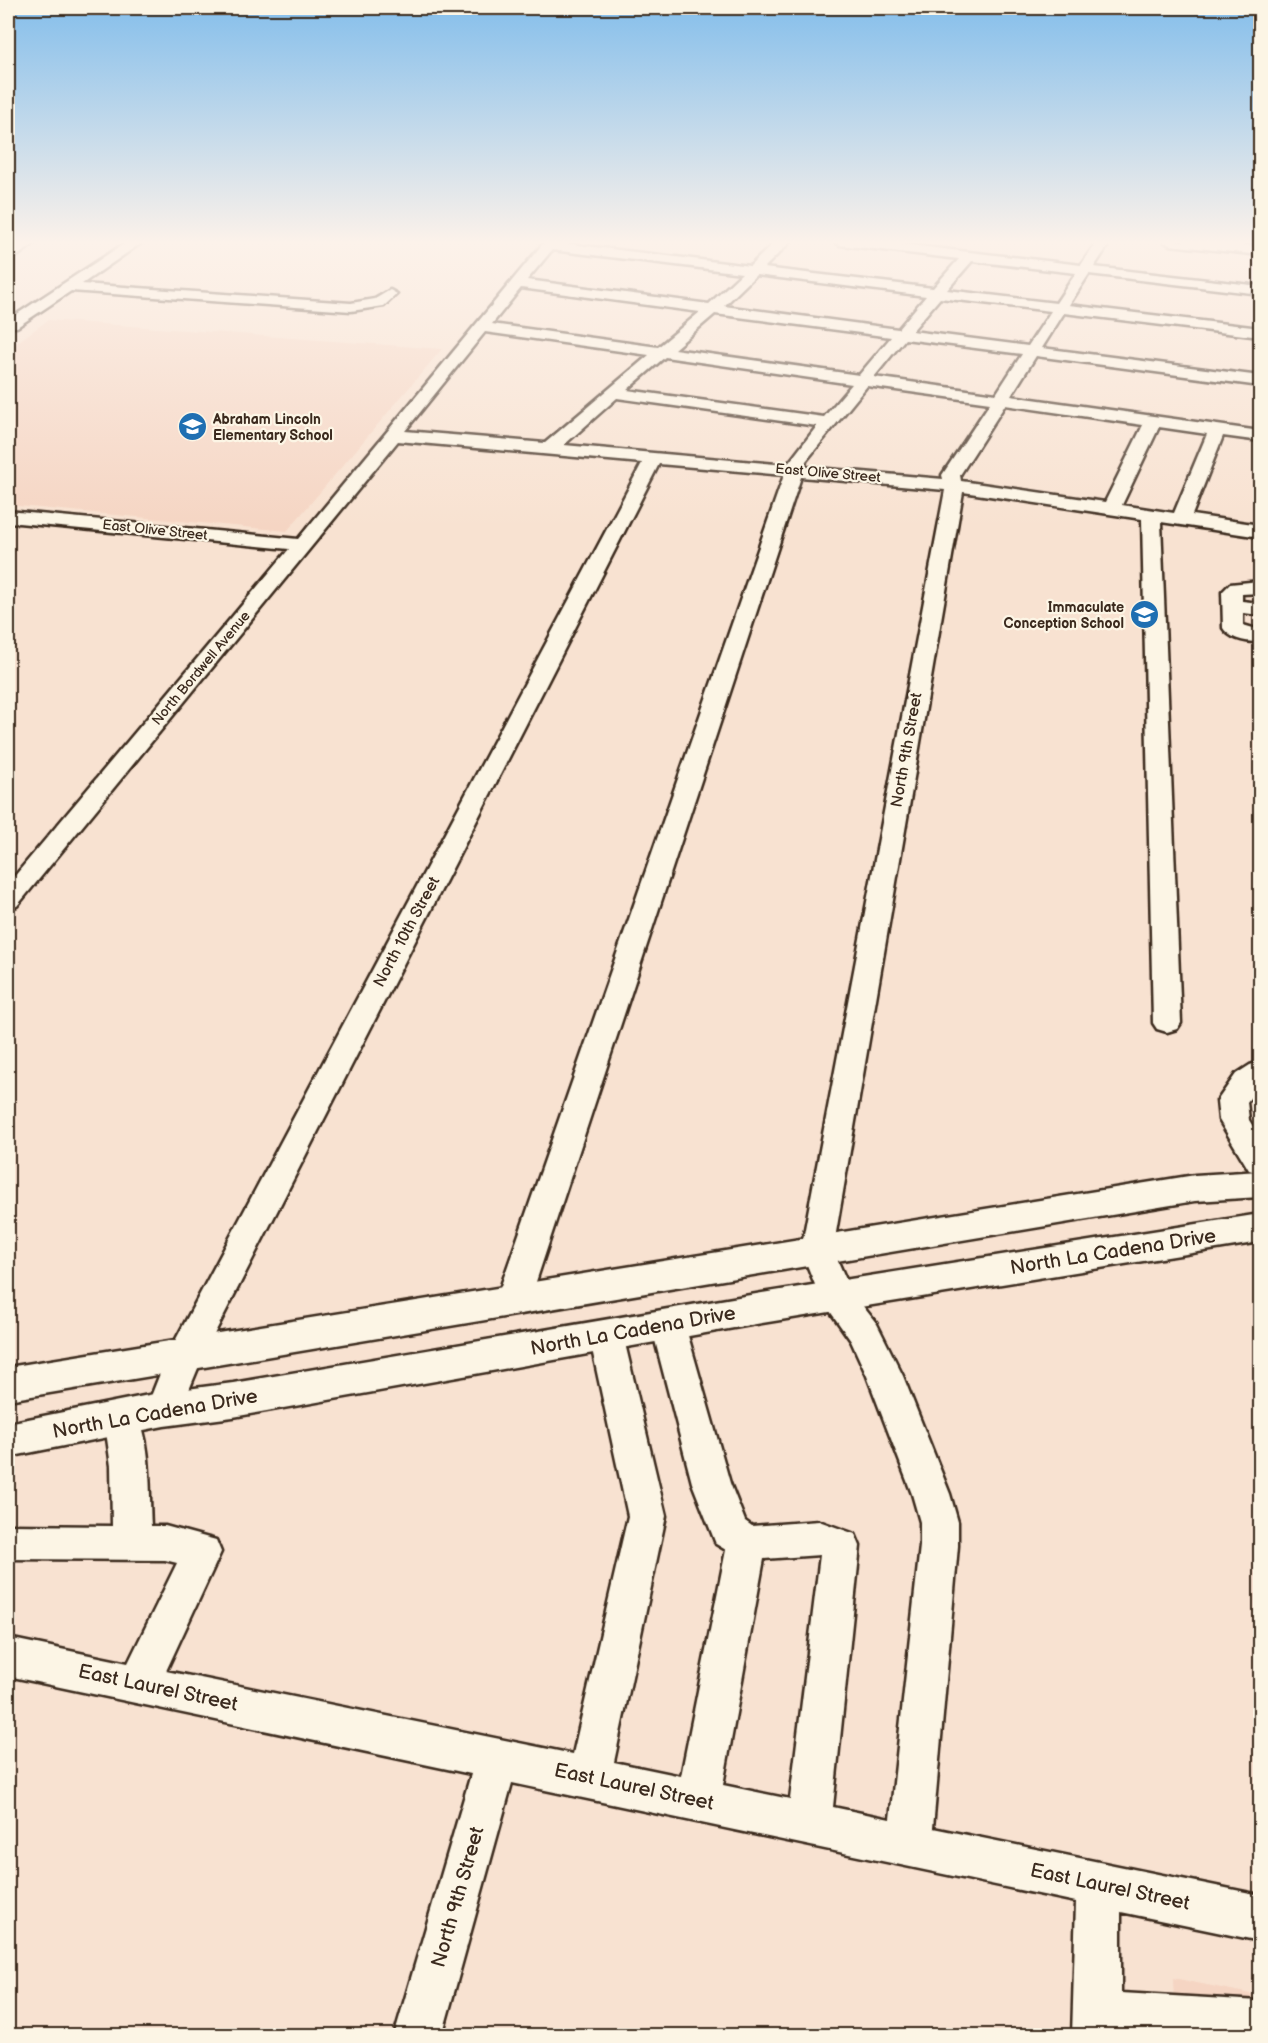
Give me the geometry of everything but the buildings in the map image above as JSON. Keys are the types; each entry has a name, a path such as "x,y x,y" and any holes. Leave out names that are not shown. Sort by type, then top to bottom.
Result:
{"main road":[{"path":"8,1384 1195,1188 1260,1172"},
{"path":"1195,1188 1260,1184"},
{"name":"North La Cadena Drive","path":"8,1440 164,1409 233,1400 606,1335 1260,1228"}],"street":[{"name":"North Bordwell Avenue","path":"8,900 17,876 303,545 472,336"},
{"path":"548,336 1260,436"},
{"path":"550,448 679,336"},
{"path":"513,1300 798,460 899,336"},
{"path":"918,336 1260,381"},
{"name":"North 9th Street","path":"817,1250 954,492 951,475 1041,336"},
{"path":"613,393 829,423"},
{"path":"1111,509 1153,421"},
{"path":"1181,519 1217,430"},
{"name":"East Olive Street","path":"392,435 952,485 1260,531"},
{"name":"North 10th Street","path":"164,1409 185,1356 654,457"},
{"path":"1151,515 1167,1023"},
{"name":"East Olive Street","path":"11,524 31,518 303,545"},
{"path":"1260,587 1234,589 1233,606 1233,628 1247,635 1260,636"},
{"path":"1233,606 1260,609"},
{"path":"1260,1072 1246,1081 1232,1101 1234,1120 1260,1162"},
{"path":"817,1250 837,1297 865,1334 885,1376 931,1494 939,1522 939,1546 909,1845"},
{"path":"668,1325 711,1483 730,1532 747,1544 819,1538 841,1546 809,1824"},
{"path":"589,1778 647,1516 606,1335"},
{"path":"122,1418 130,1466 132,1543"},
{"path":"8,1542 165,1543 202,1552 139,1684"},
{"path":"698,1801 747,1544"},
{"name":"East Laurel Street","path":"8,1657 1260,1918"},
{"name":"North 9th Street","path":"418,2036 497,1759"},
{"path":"1099,1885 1096,2025 1260,2025"}],"shaded area":[{"name":"Abraham Lincoln Elementary School","path":"25,336 270,336 442,349 287,531 8,505 8,349"},
{"path":"1173,1978 1260,1996 1260,2035 1175,2035"}],"place":[{"name":"Abraham Lincoln Elementary School","path":"192,427"},
{"name":"Immaculate Conception School","path":"1145,615"}]}
